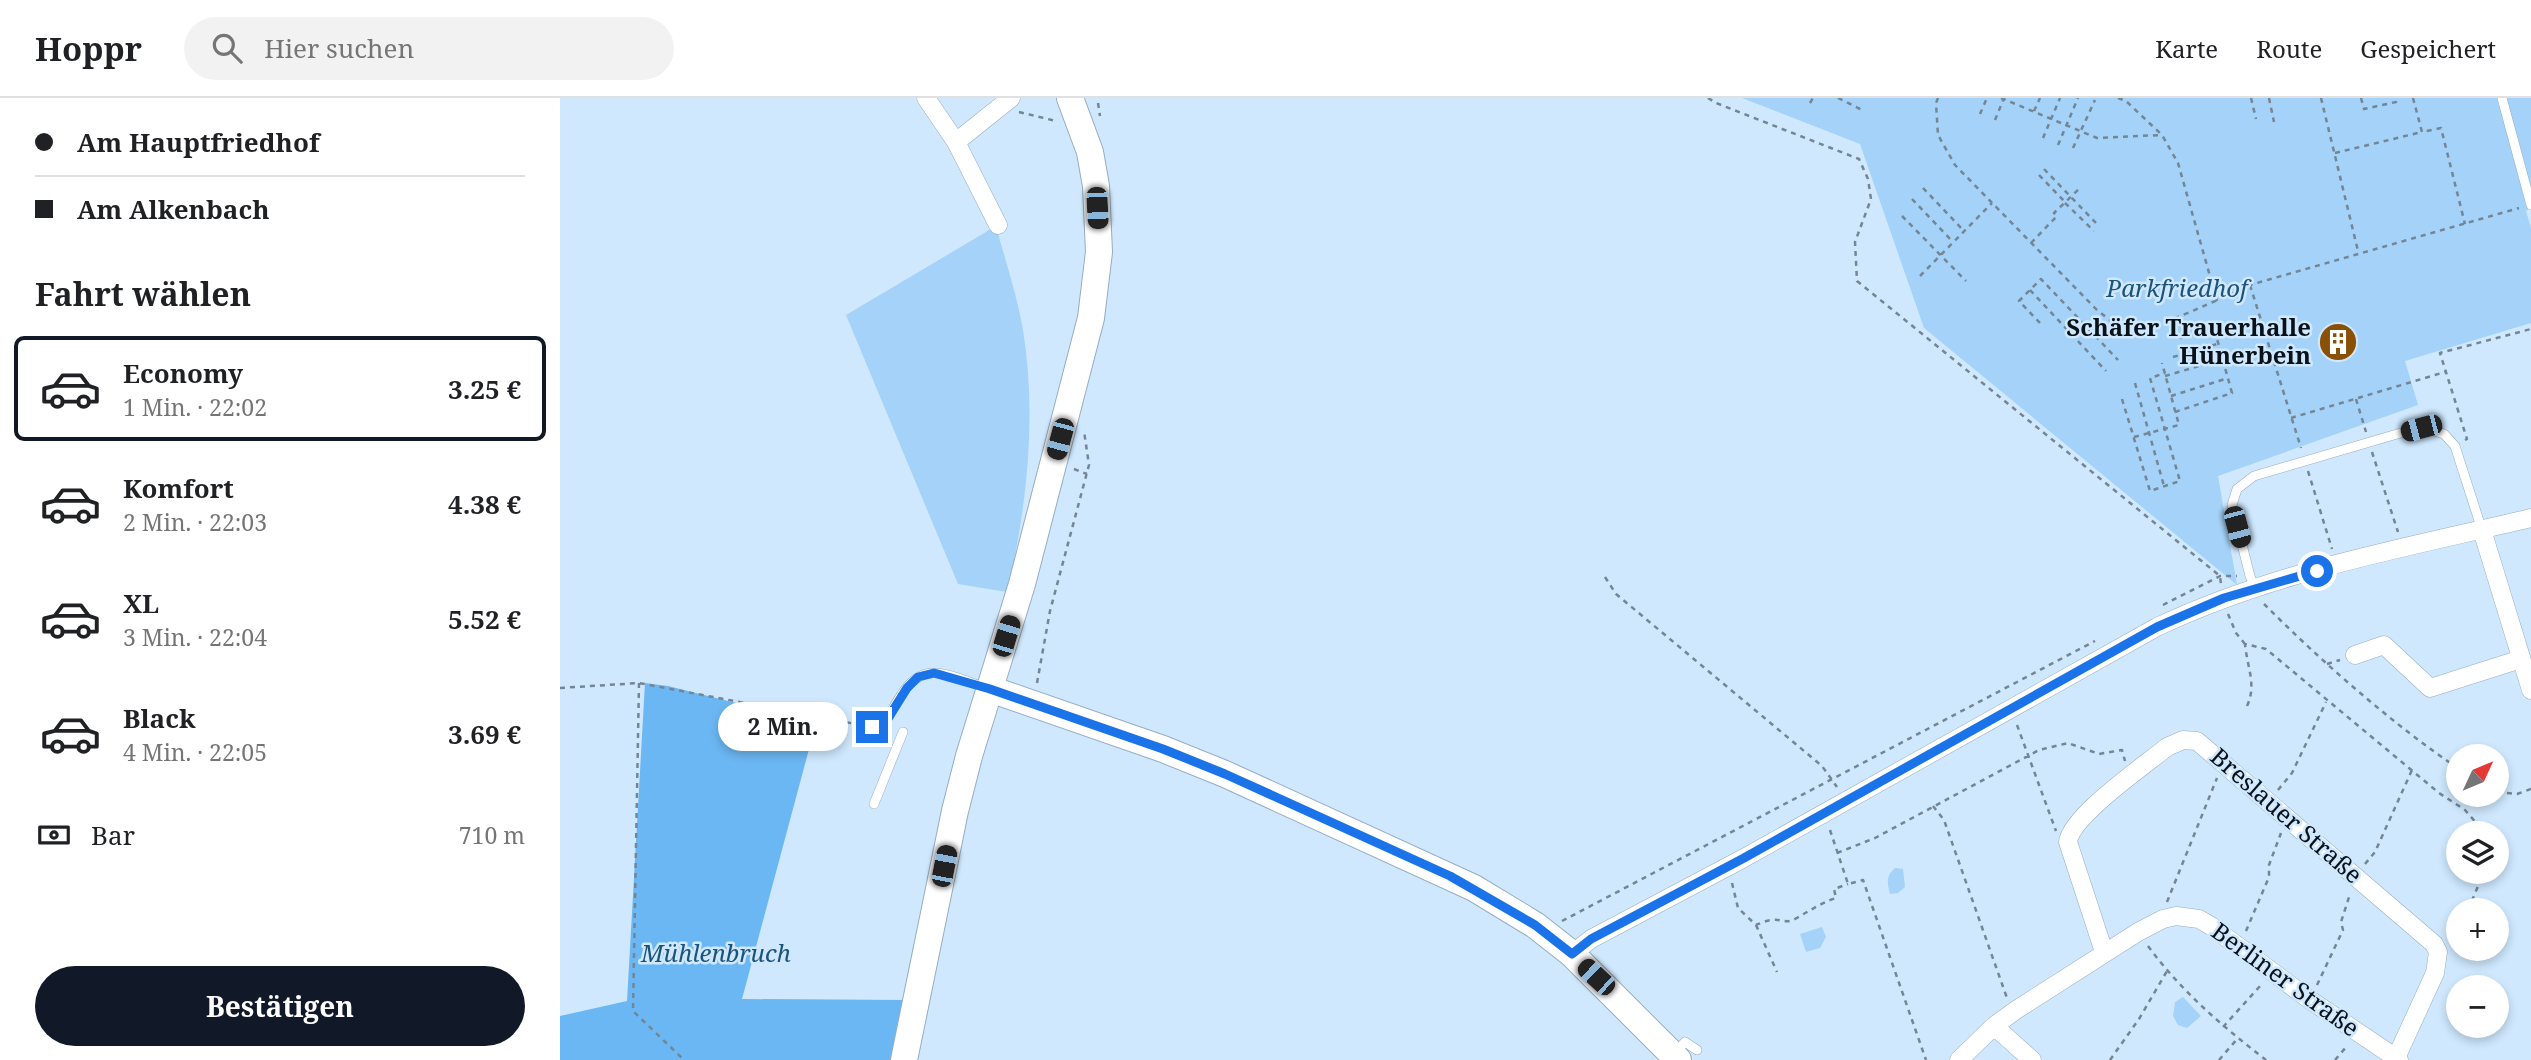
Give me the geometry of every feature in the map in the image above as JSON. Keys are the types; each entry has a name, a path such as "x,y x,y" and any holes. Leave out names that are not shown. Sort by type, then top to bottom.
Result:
{"main road":[{"path":"904,1060 955,811 969,756 1022,584 1091,318 1099,252 1096,186 1090,152 1073,107"},
{"path":"990,689 1163,749 1225,774 1450,876 1503,905 1545,933 1572,954 1683,1055"}],"street":[{"path":"926,98 956,142 998,225"},
{"path":"956,142 1009,100"},
{"path":"1572,954 1591,939 1728,867 2157,627 2224,598 2253,582 2337,565 2403,546 2531,518"},
{"path":"2482,530 2531,688"},
{"path":"2355,655 2384,646 2430,688 2521,659"},
{"name":"Breslauer Straße","path":"2068,842 2072,829 2083,816 2166,747 2183,740 2197,741 2427,936 2438,951 2435,973 2398,1059"},
{"path":"2068,842 2104,952"},
{"name":"Berliner Straße","path":"1959,1060 1994,1026 2016,1010 2138,932 2176,916 2199,919 2398,1059"},
{"path":"1994,1026 2032,1060"}],"lane":[{"path":"2502,98 2531,204"},
{"path":"2253,582 2232,505 2236,489 2254,476 2421,428 2444,434 2455,446 2482,530"},
{"path":"872,727 882,728 907,688 918,677 934,673 990,689"},
{"path":"874,804 903,732"}],"path":[{"path":"1009,100 1020,113 1052,121 1073,107 1102,98"},
{"path":"1708,98 1858,159 1868,179 1871,200 1855,242 1857,281 2220,576 2253,582 2264,605 2327,664 2446,760"},
{"path":"1810,103 1813,98"},
{"path":"1838,98 1862,110"},
{"path":"1938,98 1938,135 1955,165 2097,310 2119,328 2138,331 2217,301 2249,285 2531,204"},
{"path":"1980,114 1987,98"},
{"path":"1995,120 2003,98 2097,138 2162,135"},
{"path":"2034,112 2040,98"},
{"path":"2043,138 2060,98"},
{"path":"2058,145 2078,98"},
{"path":"2119,98 2126,101 2162,135 2178,163 2217,301"},
{"path":"2251,98 2256,119"},
{"path":"2269,98 2274,122"},
{"path":"2321,98 2359,253"},
{"path":"2361,98 2364,109 2396,102 2395,98"},
{"path":"2378,98 2380,105"},
{"path":"2413,98 2422,132"},
{"path":"2073,148 2095,100"},
{"path":"2335,153 2441,128 2465,224"},
{"path":"2044,169 2096,223"},
{"path":"2039,175 2094,231"},
{"path":"2031,243 2057,216 2054,213 2081,187"},
{"path":"1923,188 1964,231"},
{"path":"1912,199 1953,242"},
{"path":"1920,276 1992,203"},
{"path":"1902,216 1966,281"},
{"path":"2040,323 2019,301 2041,279 2118,360"},
{"path":"2249,285 2337,565"},
{"path":"2029,290 2106,371"},
{"path":"2175,412 2232,393 2214,328 2180,338"},
{"path":"2455,446 2467,439 2440,353 2531,329"},
{"path":"2173,357 2218,344"},
{"path":"2122,399 2150,491 2180,481 2150,378 2222,359"},
{"path":"2134,438 2179,425 2162,363"},
{"path":"2291,418 2445,372"},
{"path":"2171,396 2228,378"},
{"path":"2134,383 2164,486"},
{"path":"2356,399 2403,546"},
{"path":"2155,609 2220,576"},
{"path":"1605,577 1616,594 1822,766 1833,779"},
{"path":"2224,598 2230,623 2245,644 2252,679 2252,695 2247,706"},
{"path":"1545,933 1559,922 2097,640"},
{"path":"2245,644 2266,649 2412,770 2465,810 2475,821"},
{"path":"560,688 639,683 872,727"},
{"path":"639,683 633,1011 684,1060"},
{"path":"2269,801 2292,774 2327,701"},
{"path":"2011,709 2056,832 2068,842"},
{"path":"1837,853 1875,838 2039,750 2068,743 2099,754 2122,750 2131,777"},
{"path":"2164,919 2167,902 2224,762"},
{"path":"2311,1000 2343,930 2341,922 2356,876 2375,852 2412,770"},
{"path":"2510,793 2531,789"},
{"path":"1933,806 1944,820 2006,997 2016,1010"},
{"path":"1824,814 1848,884"},
{"path":"2239,946 2269,877 2269,865 2288,817"},
{"path":"1728,867 1738,908 1756,925 1777,972"},
{"path":"1756,925 1775,919 1783,922 1795,919 1801,913 1836,898 1834,889 1863,880 1926,1060"},
{"path":"2138,932 2167,971 2224,1027 2266,1060"},
{"path":"2110,1060 2139,1019 2167,971"},
{"path":"2224,1027 2273,972"},
{"path":"2335,1060 2357,1032"},
{"path":"2219,1060 2238,1038"}],"green space":[{"name":"Parkfriedhof","path":"1742,98 2531,98 2531,207 2526,211 2531,228 2531,323 2405,361 2418,405 2218,476 2237,585 1924,328 1860,144"},
{"path":"996,226 1023,330 1029,395 1025,495 1007,592 958,584 846,315"},
{"name":"Mühlenbruch","path":"645,683 668,686 816,723 742,999 906,1000 895,1060 560,1060 560,1016 627,1001"},
{"path":"1895,868 1903,869 1905,887 1898,893 1890,894 1888,880"},
{"path":"1822,927 1826,937 1820,948 1806,952 1800,934"},
{"path":"2183,997 2201,1016 2187,1028 2178,1025 2173,1016 2175,1002"}],"place":[{"name":"Schäfer Trauerhalle Hünerbein","path":"2338,342"}],"route":[{"path":"872,727 882,728 907,688 918,677 934,673 990,689 1163,749 1225,774 1450,876 1535,925 1572,954 1591,939 1744,858 2157,627 2224,598 2317,571"}]}
